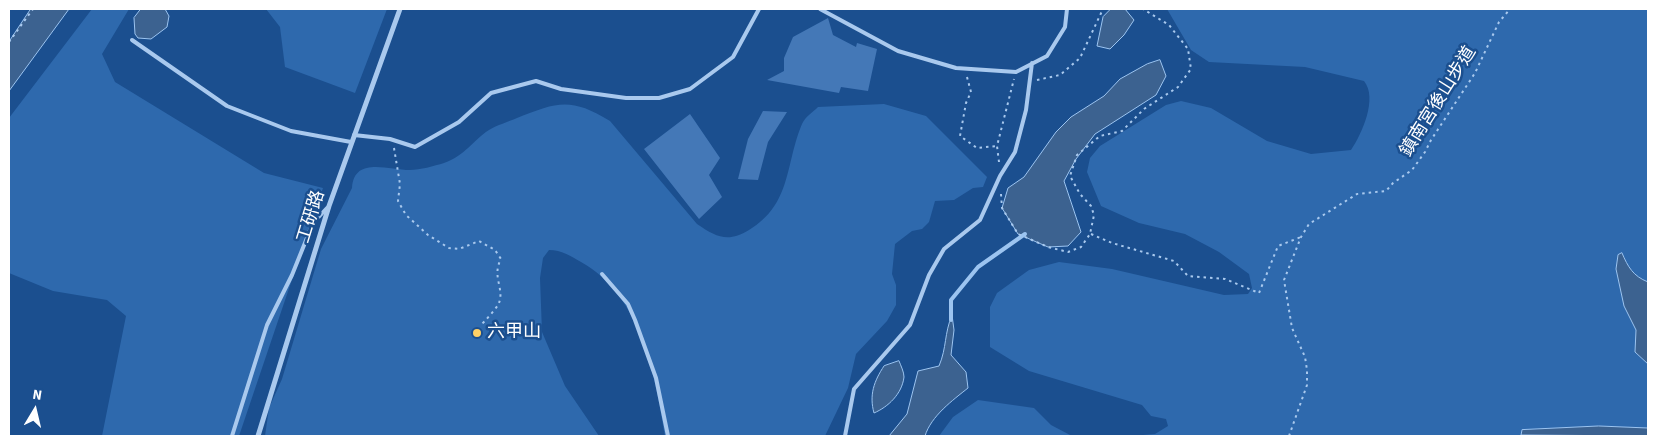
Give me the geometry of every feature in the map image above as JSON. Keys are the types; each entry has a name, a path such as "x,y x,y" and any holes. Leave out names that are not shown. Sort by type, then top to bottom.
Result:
{"street":[{"name":"工研路","path":"258,436 329,206 400,9"}],"lane":[{"path":"354,134 390,139 415,147 459,122 491,93 536,81 561,89 626,98 659,98 690,89 733,57 759,9"},
{"path":"820,9 898,51 956,68 1016,72 1047,56 1065,27 1067,9"},
{"path":"132,40 227,106 291,131 351,142"},
{"path":"845,436 854,390 910,325 929,275 936,262 944,249 980,220 1000,176 1015,152 1026,110 1032,63"},
{"path":"232,436 266,325 292,275 313,223 329,206"},
{"path":"602,274 628,304 635,320 656,378 668,436"}],"path":[{"path":"9,42 33,9"},
{"path":"1030,81 1060,75 1080,58 1103,9"},
{"path":"1001,192 1002,208 1018,234 1048,248 1068,252 1081,247 1090,234 1094,215 1092,206 1080,194 1070,176 1078,155 1100,136 1122,131 1144,109 1178,87 1191,69 1188,48 1169,25 1143,9"},
{"name":"鎮南宮後山步道","path":"1289,436 1307,385 1305,357 1292,328 1284,280 1301,237 1309,224 1357,194 1386,191 1393,183 1412,170 1475,73 1499,22 1510,9"},
{"path":"966,69 971,92 966,103 960,136 977,148 997,146"},
{"path":"1000,176 997,146 1016,72"},
{"path":"390,139 396,153 400,184 398,201 406,215 428,235 449,248 459,249 479,241 495,250 501,259 496,268 496,278 500,286 498,306 493,309 480,326"},
{"path":"1090,234 1112,243 1174,261 1188,276 1225,279 1259,293 1278,246 1301,237"}],"shaded area":[{"path":"31,9 69,9 9,91 9,42"},
{"path":"92,9 129,9 102,54 115,82 264,173 323,188 239,436 102,436 126,316 107,300 53,291 9,273 9,118"},
{"path":"141,9 165,9 169,16 167,27 151,39 138,38 135,34 134,18"},
{"path":"266,9 387,9 355,93 285,67 280,27"},
{"path":"1111,9 1125,9 1134,20 1124,35 1110,49 1097,46 1103,17"},
{"path":"1167,9 1648,9 1648,282 1639,279 1630,269 1624,306 1636,330 1635,352 1648,364 1648,428 1599,426 1522,430 1521,435 1524,436 1131,436 1155,434 1168,426 1166,419 1151,416 1142,405 1029,371 990,347 990,307 997,293 1029,270 1059,262 1112,269 1224,295 1248,294 1252,288 1249,274 1219,252 1185,234 1139,223 1101,206 1087,172 1090,158 1100,146 1166,105 1181,101 1211,108 1267,141 1311,154 1351,150 1360,135 1369,106 1368,88 1364,81 1305,67 1209,62 1191,50"},
{"path":"1160,60 1166,76 1156,95 1095,134 1076,159 1064,181 1081,232 1068,246 1048,247 1018,234 1002,208 1008,188 1024,177 1056,132 1071,117 1104,96 1120,79 1147,64"},
{"path":"564,104 574,105 585,108 610,121 697,224 716,235 728,237 742,234 749,230 763,220 773,208 785,182 802,124 818,107 884,104 926,116 987,177 983,187 973,188 954,200 935,201 929,222 922,229 912,231 895,244 892,274 896,285 896,305 887,321 856,354 848,388 825,436 665,436 650,363 642,338 631,315 618,295 601,276 569,256 558,251 549,250 543,258 540,278 542,332 565,386 599,436 265,436 269,408 282,379 321,249 352,188 354,178 365,168 383,167 414,170 444,163 458,156 483,134 495,127 543,108"},
{"path":"1622,253 1626,263 1638,277 1648,282 1648,364 1635,352 1636,330 1624,306 1616,269 1618,255"},
{"path":"952,315 954,330 951,355 966,372 968,388 937,415 925,436 889,436 907,414 918,371 939,366"},
{"path":"899,361 903,371 903,383 894,399 874,413 872,394 878,377 884,366"},
{"path":"978,400 1034,408 1051,425 1072,436 939,436 953,417"},
{"path":"1599,426 1648,428 1648,436 1521,435 1522,430"}],"building":[{"path":"828,18 833,35 856,47 857,43 877,49 868,91 841,87 839,93 767,80 784,71 784,58 793,37"},
{"path":"763,111 787,112 768,142 758,180 738,179 748,139"},
{"path":"690,114 720,158 709,175 722,197 699,219 644,149"}],"waterway":[{"path":"951,320 951,300 978,267 1025,234"}],"place":[{"name":"六甲山","path":"477,333"}]}
